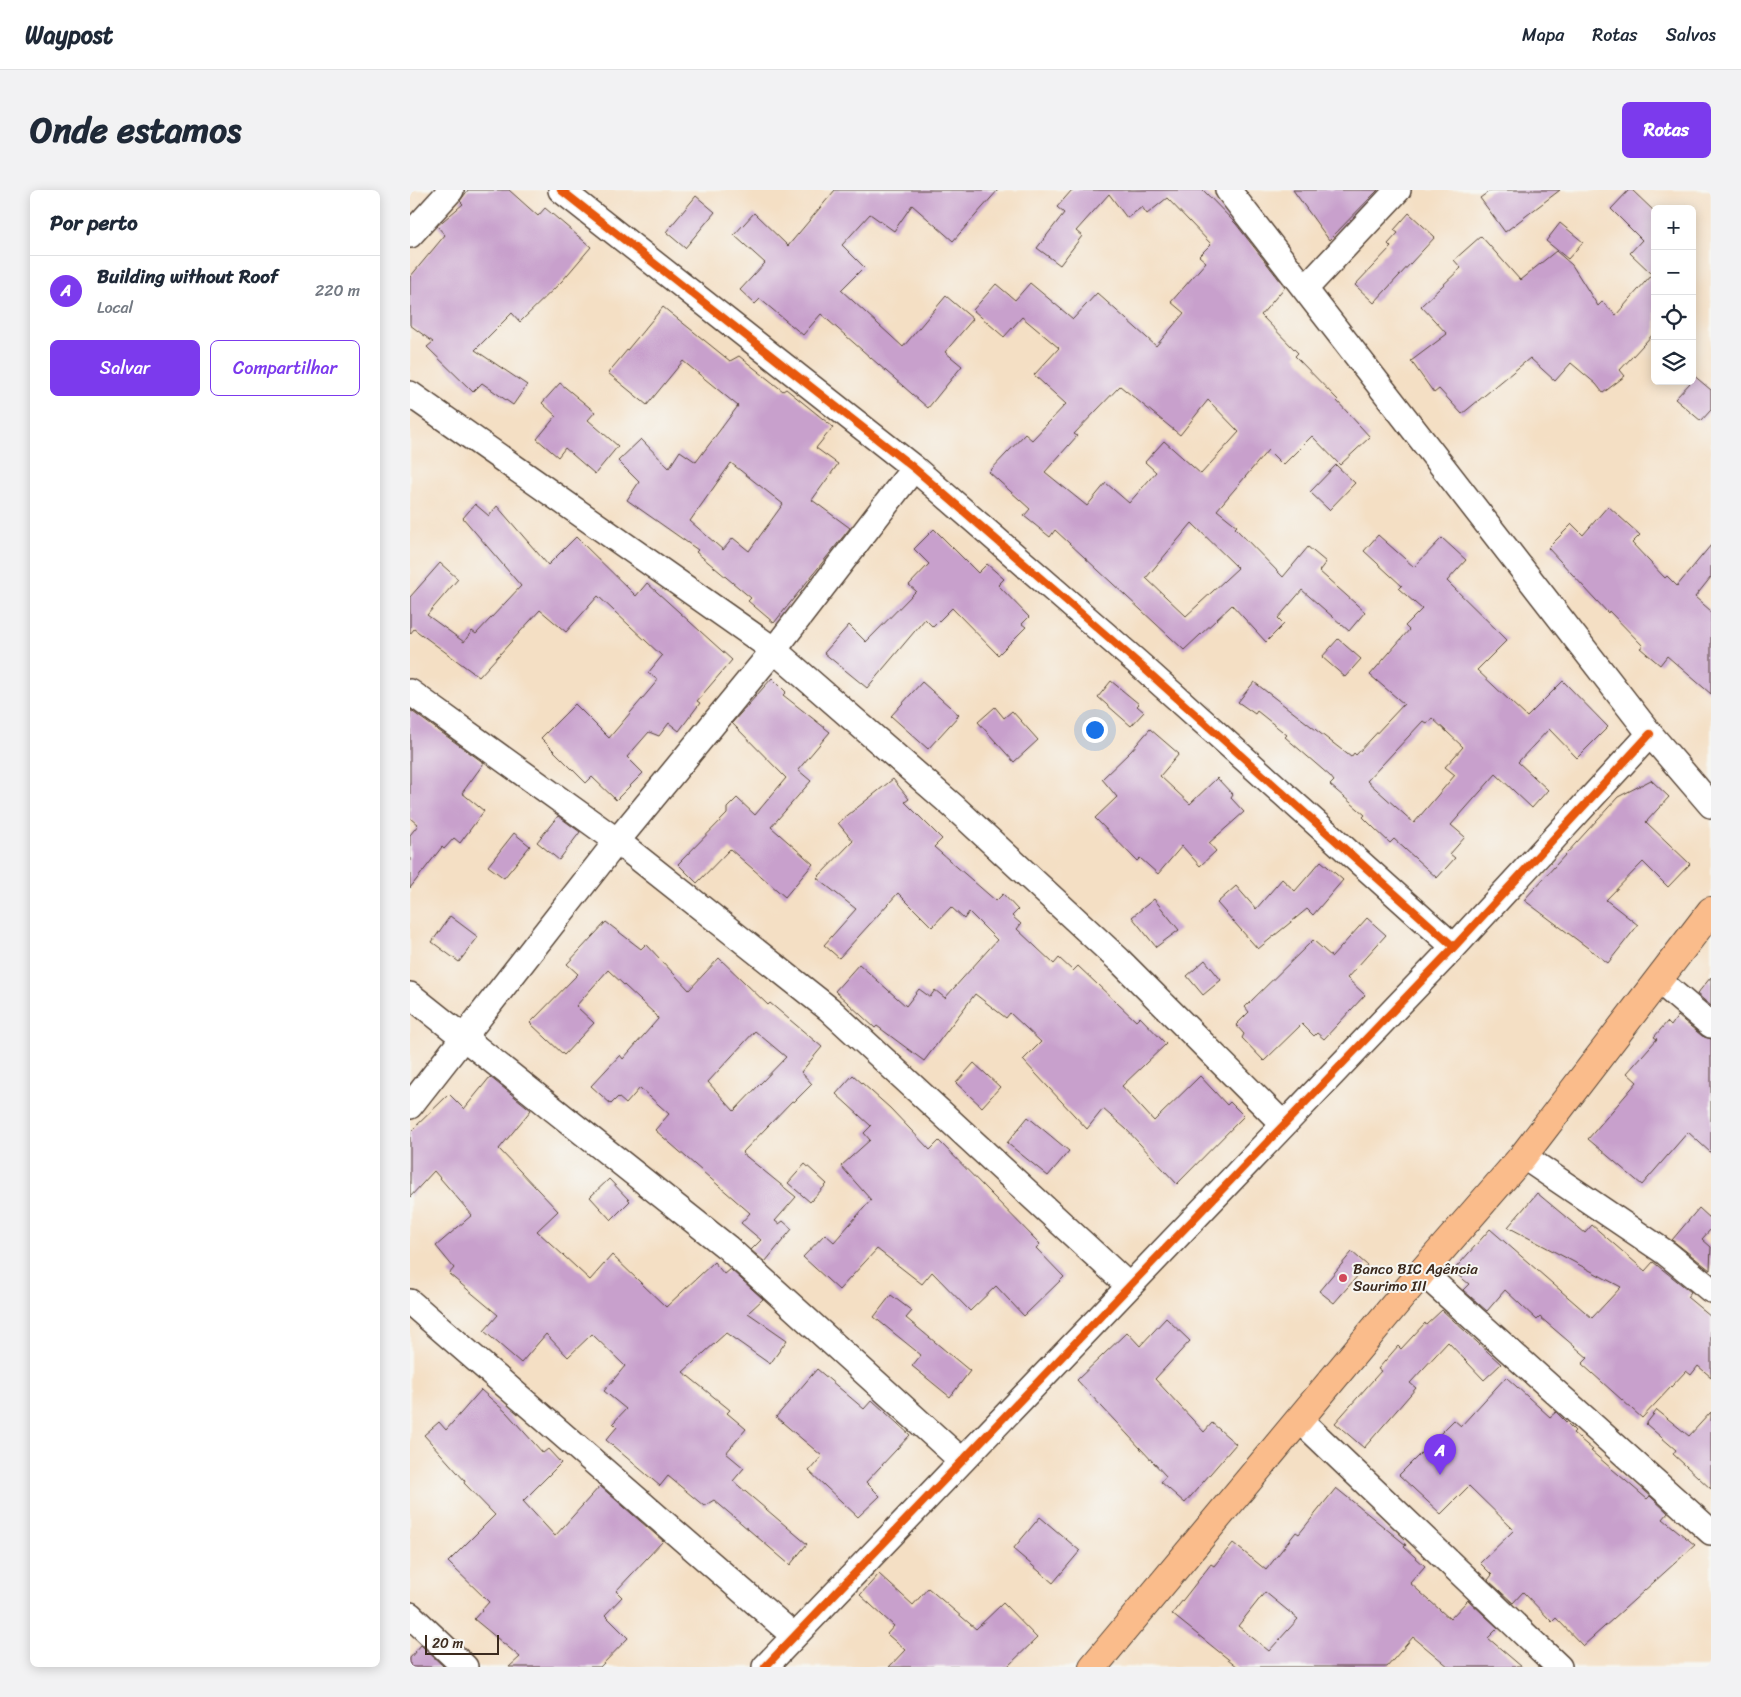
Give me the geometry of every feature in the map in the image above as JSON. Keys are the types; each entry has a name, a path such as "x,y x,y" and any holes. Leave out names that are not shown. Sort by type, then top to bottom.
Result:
{"main road":[{"path":"1095,1666 1422,1272 1523,1156 1711,911"}],"street":[{"path":"410,235 450,190"},
{"path":"561,190 914,468 1138,663 1454,947"},
{"path":"1228,190 1650,734 1711,805"},
{"path":"1305,289 1398,190"},
{"path":"410,394 774,650 953,806 1119,960 1282,1124"},
{"path":"410,1106 617,841 774,650 914,468"},
{"path":"410,692 617,841 829,1009 1129,1286"},
{"path":"765,1667 793,1635 1454,947 1650,734"},
{"path":"1658,980 1711,1025"},
{"path":"410,995 728,1248 961,1460"},
{"path":"1523,1156 1666,1252 1711,1290"},
{"path":"1422,1272 1711,1532"},
{"path":"410,1302 793,1635"},
{"path":"1300,1420 1559,1667"},
{"path":"410,1615 465,1667"}],"building":[{"path":"468,190 509,190 538,216 545,208 591,247 562,281 520,322 512,313 475,350 527,385 513,405 482,383 473,392 427,347 433,342 410,325 410,277 445,235 437,226 463,204 460,201"},
{"path":"835,190 998,190 953,241 912,205 894,231 870,214 842,245 864,267 841,290 903,347 946,296 973,319 945,352 962,366 928,408 821,314 803,335 760,299 755,304 740,290 765,263 734,235 754,213 788,246"},
{"path":"1072,190 1203,190 1236,224 1285,287 1261,315 1298,353 1295,356 1338,400 1370,437 1340,465 1312,436 1283,465 1268,450 1217,510 1237,526 1235,528 1283,577 1308,547 1326,562 1319,571 1365,612 1349,631 1302,590 1278,618 1284,624 1266,642 1232,605 1184,650 1055,530 1050,537 1024,516 1030,509 989,472 1025,434 1032,440 1066,404 1034,375 1059,348 1022,317 1004,337 973,310 996,284 1015,300 1030,283 1073,319 1097,293 1156,346 1184,313 1171,302 1206,262 1199,256 1211,244 1167,198 1147,214 1142,207 1127,218 1109,194 1076,231 1082,236 1060,265 1037,248 1064,213 1057,207","holes":["1120,386 1180,435 1208,400 1239,432 1201,474 1164,441 1145,462 1156,472 1129,503 1106,483 1087,506 1045,472 1077,436 1074,434","1192,523 1238,568 1186,616 1146,578"]},
{"path":"1293,190 1378,190 1329,240"},
{"path":"1491,190 1560,190 1505,232 1480,198"},
{"path":"1629,190 1632,190 1651,208 1651,273 1630,253 1642,240 1611,209"},
{"path":"696,196 715,212 685,248 666,232"},
{"path":"1409,213 1435,237 1374,303 1355,285 1391,247 1388,244 1398,233 1394,230"},
{"path":"1560,223 1583,242 1568,259 1546,241"},
{"path":"1481,236 1520,280 1556,251 1572,265 1598,306 1602,302 1616,315 1651,275 1651,336 1620,370 1625,376 1603,393 1596,384 1571,363 1555,381 1530,358 1462,414 1439,389 1434,393 1411,361 1447,334 1421,306 1461,268 1454,260"},
{"path":"663,307 730,361 739,356 783,391 786,389 833,427 816,448 838,464 812,500 850,528 774,623 748,601 751,598 696,552 698,550 627,500 639,482 618,461 641,439 669,468 680,451 696,462 738,406 683,361 647,405 608,373","holes":["731,463 783,504 749,551 733,538 723,550 690,521"]},
{"path":"1696,377 1711,390 1711,410 1701,421 1675,399 1688,385 1696,385"},
{"path":"560,383 595,412 588,420 618,446 595,474 565,448 558,457 537,439 556,416 542,403"},
{"path":"1336,465 1355,483 1329,510 1310,492"},
{"path":"475,504 489,516 497,506 548,565 576,537 636,596 647,583 732,660 697,701 700,703 679,731 669,723 659,736 649,732 627,757 643,773 616,800 592,777 586,783 541,738 575,704 609,738 658,680 648,673 662,656 598,596 566,632 540,610 479,677 414,629 410,634 410,597 440,563 458,579 427,615 464,642 472,631 476,634 521,586 463,518"},
{"path":"1608,506 1640,535 1632,543 1665,578 1667,576 1677,586 1711,545 1711,577 1695,597 1711,611 1711,694 1667,656 1660,665 1640,648 1643,646 1609,611 1608,613 1548,548 1572,524 1583,535"},
{"path":"934,529 978,573 987,564 1004,579 998,585 1029,617 1022,624 1026,627 998,655 952,608 933,627 925,619 867,688 824,653 849,625 866,642 916,591 909,585 929,564 914,549"},
{"path":"1378,535 1414,567 1442,538 1466,560 1447,581 1507,640 1477,670 1527,717 1563,681 1608,727 1577,758 1549,729 1518,762 1548,790 1532,808 1496,774 1451,825 1465,837 1450,854 1455,858 1437,878 1394,839 1390,843 1374,828 1363,817 1365,815 1330,785 1334,781 1330,776 1285,737 1287,735 1257,711 1255,714 1238,702 1254,682 1351,757 1354,753 1356,755 1404,704 1370,675 1409,630 1405,626 1422,609 1399,589 1402,586 1364,551","holes":["1432,718 1463,747 1445,767 1455,775 1414,823 1367,781 1423,721 1427,724"]},
{"path":"1338,639 1361,659 1345,677 1322,657"},
{"path":"772,678 786,692 783,695 830,732 798,770 811,781 771,827 813,864 785,897 730,849 697,883 678,864 727,814 727,808 737,798 755,815 786,778 732,723"},
{"path":"1111,681 1139,704 1137,706 1144,712 1131,726 1098,697"},
{"path":"922,682 959,715 928,749 891,716"},
{"path":"995,707 1004,718 1012,711 1038,740 1014,762 978,722"},
{"path":"410,710 484,763 462,793 484,811 460,843 454,838 444,849 442,847 410,888 410,835 418,825 410,818"},
{"path":"1150,729 1179,754 1160,776 1190,804 1217,778 1233,795 1231,798 1244,812 1209,843 1216,851 1200,866 1182,846 1158,874 1140,858 1137,861 1095,818 1117,797 1102,779 1131,751"},
{"path":"893,779 909,799 905,802 942,839 934,847 996,901 1003,894 1018,910 1012,916 1021,924 1017,929 1054,964 1059,958 1073,971 1078,966 1136,1021 1140,1017 1166,1044 1122,1086 1154,1121 1200,1076 1227,1105 1230,1102 1244,1116 1177,1184 1126,1129 1103,1109 1087,1129 1023,1060 1041,1042 1010,1013 1006,1018 975,994 924,1061 877,1026 875,1028 835,991 859,964 906,1006 919,989 930,997 935,990 945,998 997,940 969,912 964,919 951,907 932,927 898,893 839,958 824,945 856,909 817,878 853,841 838,823"},
{"path":"1651,780 1669,797 1646,822 1690,864 1668,887 1643,862 1606,900 1638,925 1608,963 1524,900 1618,797"},
{"path":"558,816 580,832 559,860 537,842"},
{"path":"514,833 530,846 504,878 488,866"},
{"path":"1321,861 1343,880 1313,915 1307,909 1258,949 1217,903 1236,886 1256,909 1282,879 1295,891"},
{"path":"1154,899 1179,930 1156,947 1132,917"},
{"path":"450,916 478,937 459,962 432,942"},
{"path":"1367,918 1386,935 1347,978 1365,995 1324,1039 1317,1033 1314,1036 1302,1024 1264,1061 1242,1038 1244,1034 1236,1025 1249,1012 1245,1007 1313,940 1332,957"},
{"path":"606,922 641,949 646,944 689,990 719,958 768,1005 770,1003 822,1047 801,1072 812,1084 794,1102 792,1101 742,1153 796,1197 775,1221 779,1224 783,1221 792,1229 765,1262 751,1250 761,1240 741,1223 750,1213 655,1130 669,1114 640,1088 626,1104 618,1097 611,1104 591,1086 620,1055 623,1059 658,1019 657,1016 608,970 576,1006 594,1023 564,1055 530,1023 578,974 567,964","holes":["755,1031 786,1057 734,1111 708,1082"]},
{"path":"1205,960 1221,980 1203,995 1187,976"},
{"path":"1711,977 1711,1006 1697,994"},
{"path":"1678,1016 1702,1036 1711,1039 1711,1153 1688,1132 1642,1185 1588,1139 1637,1082 1627,1073 1657,1039 1654,1037 1667,1022 1671,1026"},
{"path":"974,1063 1000,1087 982,1107 956,1083"},
{"path":"853,1075 890,1108 930,1150 939,1141 1040,1244 1036,1248 1064,1277 1024,1316 996,1286 970,1311 932,1272 922,1284 877,1249 839,1290 803,1257 825,1234 834,1242 871,1200 841,1166 870,1140 864,1133 871,1126 836,1094"},
{"path":"490,1077 531,1110 499,1149 558,1211 537,1231 590,1280 612,1255 666,1307 714,1262 724,1274 730,1269 763,1299 748,1313 787,1340 770,1364 726,1333 683,1372 730,1410 727,1413 746,1429 726,1453 744,1468 733,1481 807,1544 790,1565 714,1500 704,1506 668,1476 660,1486 606,1440 617,1427 613,1423 626,1409 604,1391 625,1366 592,1334 568,1357 546,1334 521,1363 484,1331 498,1315 449,1274 454,1268 436,1246 472,1215 434,1171 410,1197 410,1132 449,1094 464,1109"},
{"path":"1028,1117 1069,1151 1048,1176 1007,1143"},
{"path":"805,1164 827,1184 810,1202 788,1183"},
{"path":"609,1179 630,1201 611,1220 590,1197"},
{"path":"1537,1193 1585,1233 1592,1225 1645,1271 1653,1262 1691,1292 1687,1297 1711,1317 1711,1377 1698,1366 1691,1375 1686,1371 1642,1418 1582,1364 1588,1358 1540,1317 1537,1320 1505,1290 1487,1311 1463,1290 1469,1284 1453,1271 1490,1229 1592,1318 1621,1287 1508,1227"},
{"path":"1699,1208 1711,1219 1711,1229 1702,1239 1711,1247 1710,1270 1672,1240"},
{"name":"Banco BIC Agência Saurimo III","path":"1352,1252 1367,1265 1334,1303 1319,1291"},
{"path":"891,1295 912,1311 906,1318 970,1371 950,1397 912,1366 921,1355 874,1317"},
{"path":"1442,1310 1501,1364 1484,1380 1448,1342 1410,1383 1416,1388 1364,1448 1335,1423 1381,1371 1378,1369 1398,1346 1401,1349 1425,1323 1426,1325"},
{"path":"1166,1318 1190,1341 1155,1379 1204,1432 1212,1423 1236,1444 1185,1503 1161,1482 1166,1476 1077,1380 1127,1332 1140,1346"},
{"path":"817,1369 864,1409 872,1400 910,1435 866,1482 880,1496 858,1517 809,1471 822,1456 776,1417"},
{"path":"1506,1377 1550,1417 1556,1412 1575,1431 1573,1433 1593,1450 1591,1451 1647,1499 1650,1496 1668,1513 1663,1519 1695,1545 1583,1646 1556,1618 1552,1622 1523,1592 1513,1603 1488,1580 1492,1575 1480,1563 1514,1530 1469,1486 1441,1514 1399,1475 1454,1420 1461,1426"},
{"path":"481,1390 506,1412 543,1453 548,1449 561,1463 523,1501 555,1536 600,1486 663,1541 616,1591 622,1597 605,1615 628,1638 600,1667 509,1667 520,1657 474,1619 489,1602 448,1562 495,1515 464,1483 465,1481 424,1435 439,1422 446,1430"},
{"path":"1657,1410 1689,1436 1711,1412 1711,1489 1673,1454 1676,1450 1646,1424"},
{"path":"1336,1488 1406,1545 1404,1547 1425,1566 1410,1583 1450,1619 1468,1600 1498,1628 1488,1638 1522,1667 1449,1667 1413,1637 1387,1667 1238,1667 1172,1614 1211,1564 1214,1566 1233,1543 1266,1570 1296,1532 1299,1534","holes":["1265,1592 1298,1619 1269,1651 1238,1626"]},
{"path":"1040,1517 1080,1551 1053,1583 1013,1549"},
{"path":"879,1574 913,1605 928,1588 976,1629 1003,1603 1037,1638 1007,1667 889,1667 905,1650 887,1634 894,1626 860,1595"},
{"path":"421,1645 444,1667 410,1667 410,1658"}],"cycle path":[{"path":"561,190 914,468 1138,663 1454,947"},
{"path":"765,1667 1454,947 1650,734"}],"place":[{"name":"Banco BIC Agência Saurimo III","path":"1343,1278"},
{"name":"Building without Roof","path":"1440,1475"}]}
